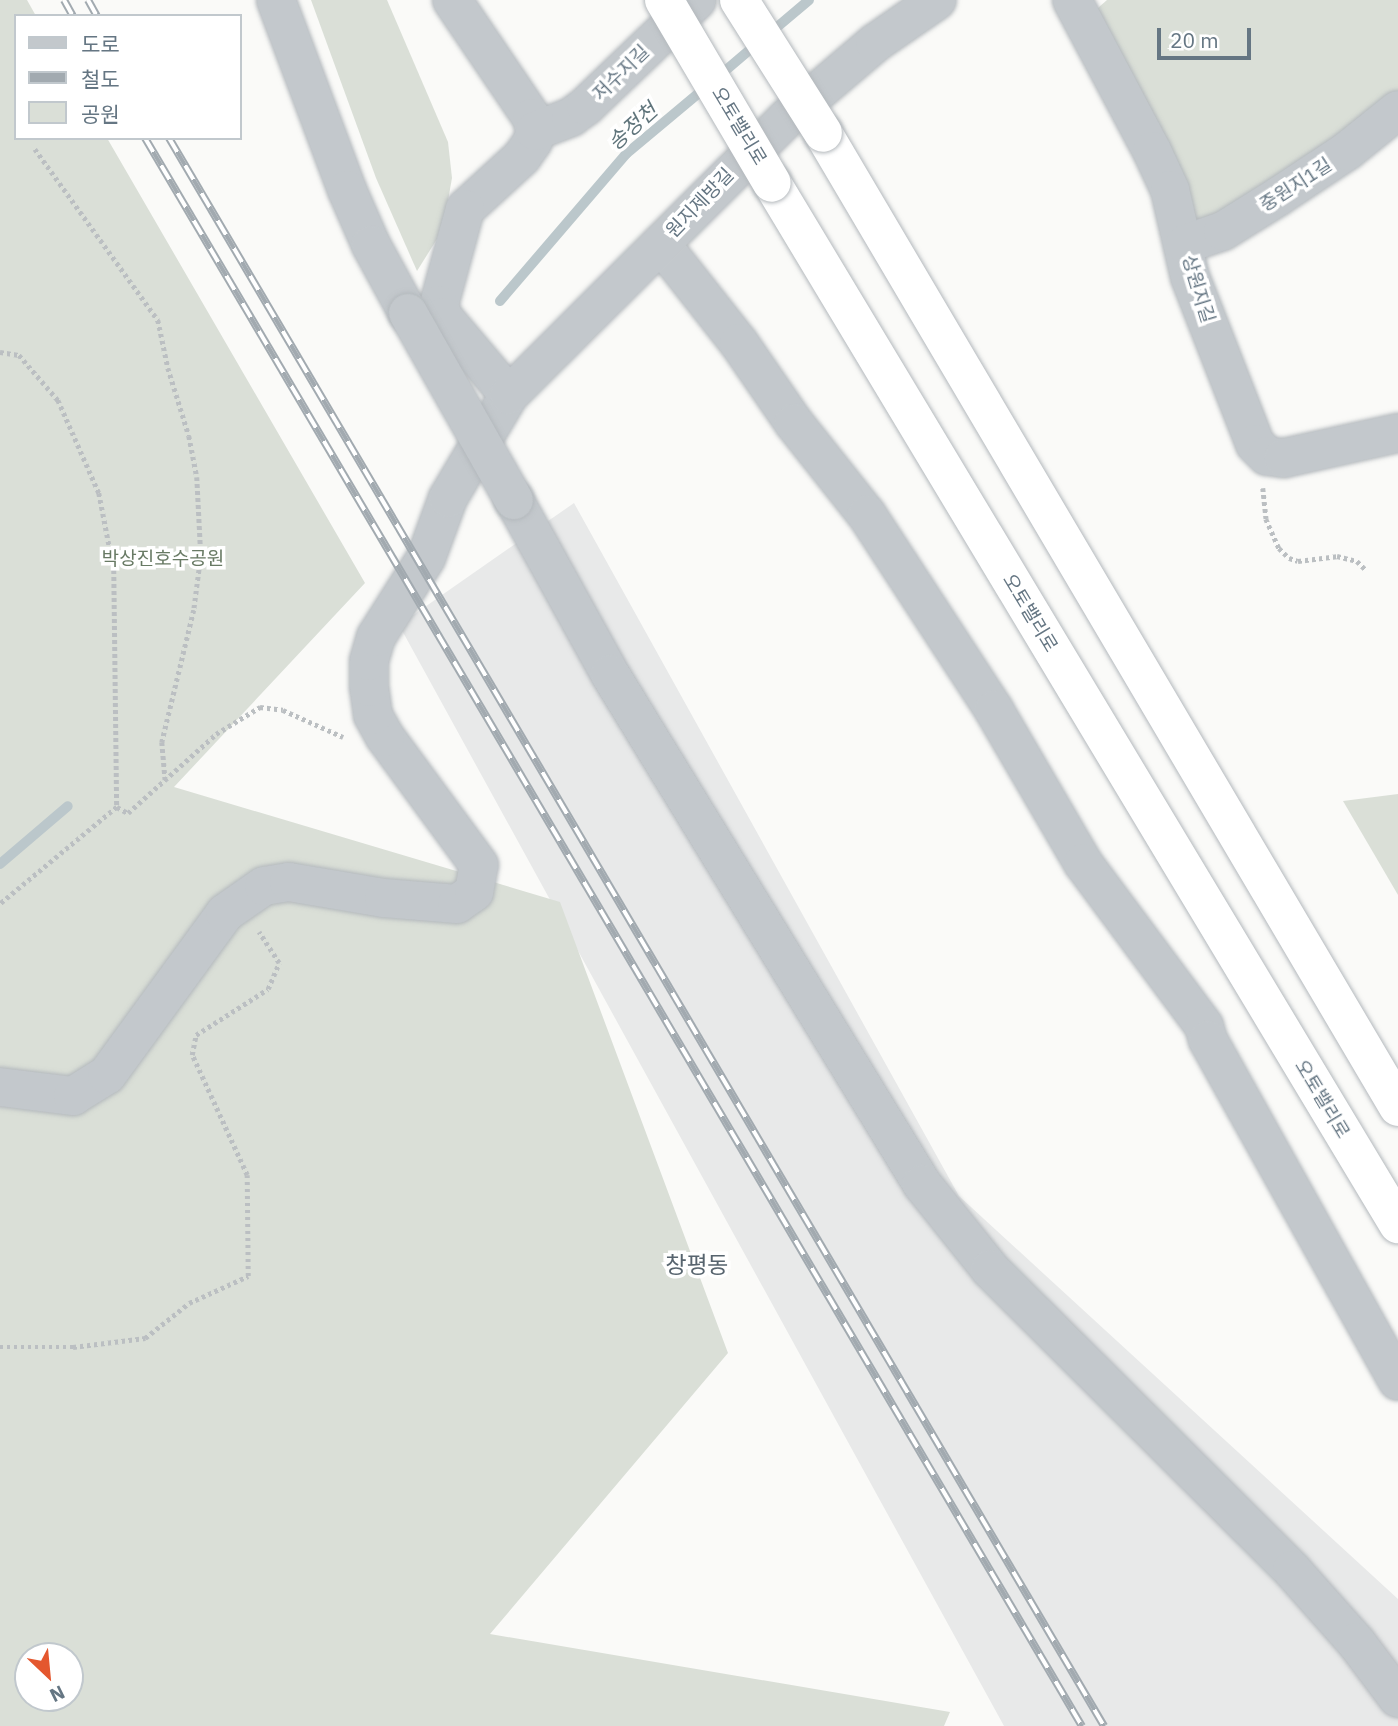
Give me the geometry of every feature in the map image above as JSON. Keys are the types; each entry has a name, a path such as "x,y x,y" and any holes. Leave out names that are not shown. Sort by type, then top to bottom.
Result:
{"highway":[{"name":"오토밸리로","path":"664,0 1398,1224"},
{"path":"739,0 823,134 1398,1107"},
{"path":"1326,1104 1398,1255"}],"street":[{"path":"276,0 347,190 371,244 425,315 509,396"},
{"path":"425,315 439,305 465,209 522,157 533,141 535,131 532,118 452,0"},
{"name":"저수지길","path":"535,131 571,117 586,106 697,0"},
{"name":"원지제방길","path":"225,913 264,886 289,882 384,898 457,904 474,892 479,865 474,856 400,761 373,715 369,661 376,637 426,558 448,498 509,396 787,118 875,43 937,0"},
{"name":"상원지길","path":"1072,0 1170,190 1185,244 1190,277 1255,444 1266,456"},
{"name":"중원지1길","path":"1185,244 1223,231 1279,196 1347,151 1398,110"},
{"path":"661,244 739,343 794,424 867,515 993,710 1083,863 1203,1026 1208,1040 1398,1381"},
{"path":"425,315 514,500 610,674 922,1184 990,1269 1292,1570 1356,1642 1398,1698"},
{"path":"1266,456 1296,456 1398,433"},
{"path":"0,1087 73,1096 107,1075 225,913"}],"path":[{"path":"35,149 158,320 167,368 189,436 198,490 201,556 194,610 162,742 165,780"},
{"path":"0,352 19,355 58,400 99,493 114,570 117,807"},
{"path":"1266,456 1262,472 1264,505 1279,548 1289,558 1298,561 1337,556 1357,561 1367,571"},
{"path":"117,807 128,813 216,734 260,707 284,710 329,728 352,742"},
{"path":"0,904 117,807"},
{"path":"0,1347 73,1347 145,1338 189,1303 248,1276 247,1175 192,1055 197,1035 268,989 279,963 254,925 225,913"}],"shaded area":[{"path":"574,503 959,1196 1398,1599 1398,1726 1004,1726 399,625"}],"green space":[{"name":"박상진호수공원","path":"0,0 27,0 35,14 14,14 14,140 108,140 365,583 174,787 560,902 728,1353 490,1634 950,1712 944,1726 0,1726"},
{"path":"311,0 387,0 448,142 452,178 447,206 437,239 417,271 376,178"},
{"path":"1107,0 1398,0 1398,103 1201,233 1090,15"},
{"path":"1398,794 1398,895 1343,801"}],"waterway":[{"name":"송정천","path":"770,33 809,0"},
{"name":"송정천","path":"719,76 759,42"},
{"name":"송정천","path":"500,301 626,154 705,88"},
{"name":"송정천","path":"0,864 68,806"}],"railway":[{"path":"64,0 72,14"},
{"path":"88,0 96,14"},
{"path":"146,140 1082,1726"},
{"path":"170,140 1104,1726"}],"district":[{"name":"창평동","path":"697,1264"}]}
